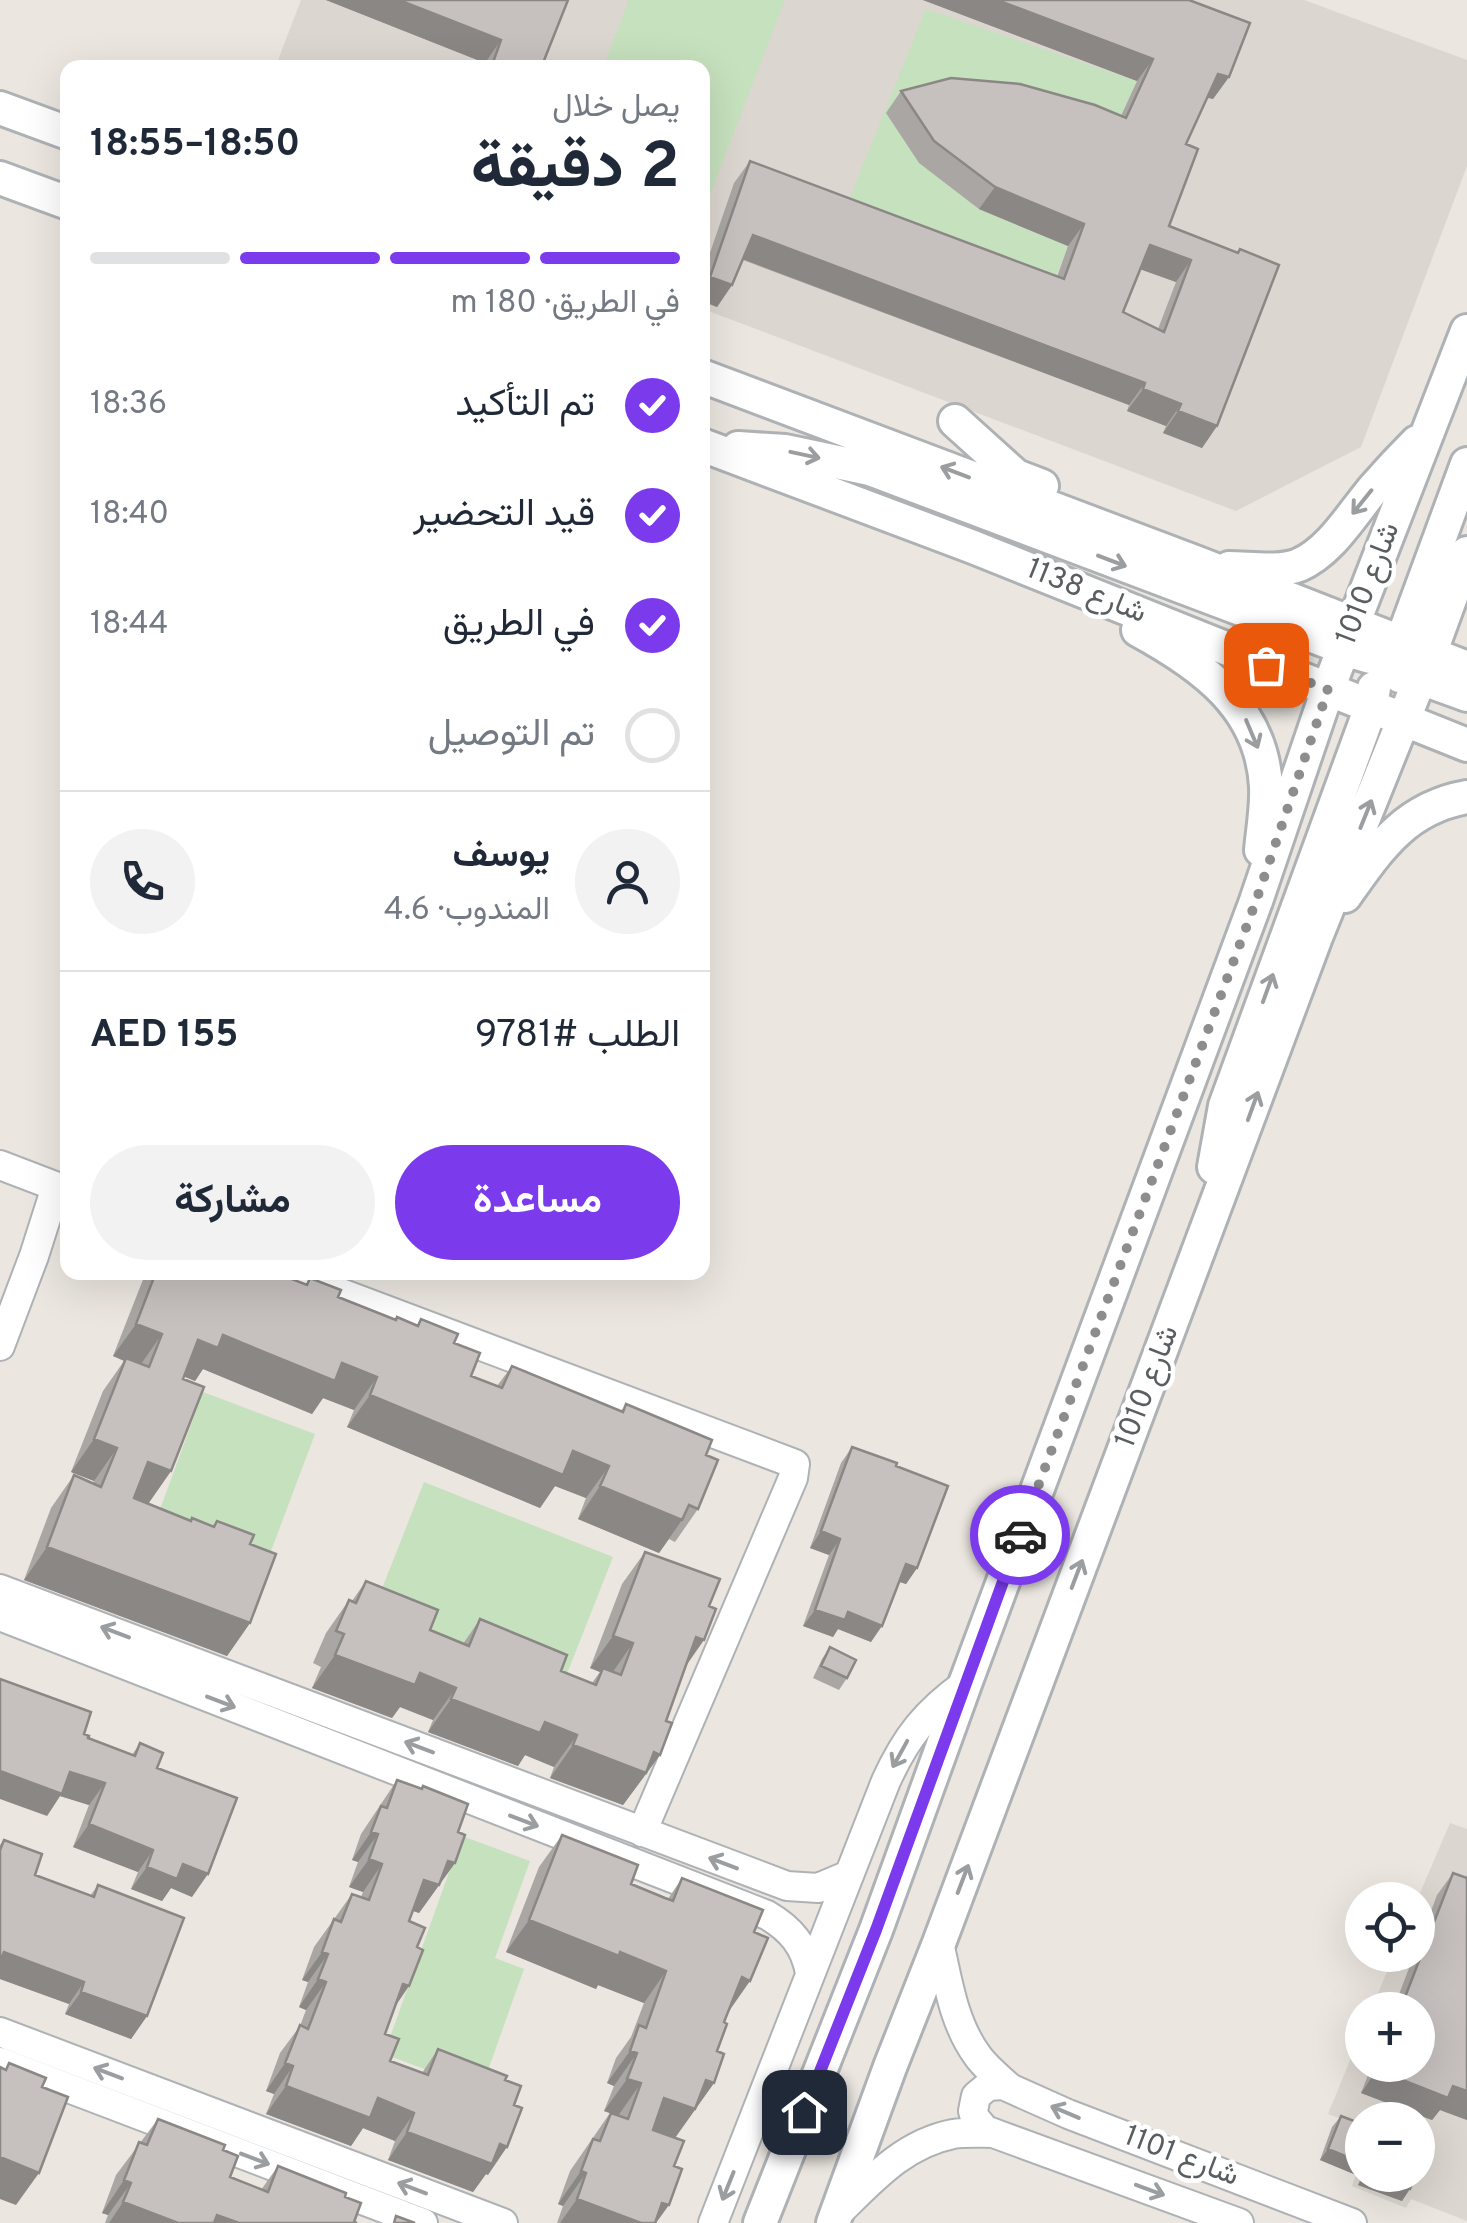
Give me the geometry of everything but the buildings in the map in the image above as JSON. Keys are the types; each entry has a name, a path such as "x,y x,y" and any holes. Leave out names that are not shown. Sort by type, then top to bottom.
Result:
{"street":[{"path":"0,108 60,130"},
{"path":"0,178 60,200"},
{"name":"شارع 1010","path":"1385,663 1428,430 1467,331"},
{"name":"شارع 1138","path":"710,379 1203,565 1385,663 1467,668"},
{"path":"955,421 1016,476 1170,535 1203,565 1278,569 1296,566 1324,547 1428,430"},
{"path":"710,446 785,451 870,469 1467,695"},
{"name":"شارع 1138","path":"710,448 1328,690 1385,663"},
{"path":"1199,1250 1225,1106 1385,663 1467,464"},
{"path":"973,548 1143,632 1210,676 1235,701 1258,746 1266,786 1256,901"},
{"name":"شارع 1010","path":"760,2223 876,1930 1256,901 1328,690 1385,663 1467,552"},
{"path":"1385,663 1404,720 1467,744"},
{"name":"شارع 1010","path":"835,2218 1316,937 1404,720"},
{"path":"1316,937 1364,869 1406,822 1446,802 1467,797"},
{"path":"0,1165 60,1188"},
{"path":"0,1346 60,1194"},
{"path":"306,1280 795,1464 793,1478 642,1832"},
{"path":"0,1589 772,1881 803,1889 818,1888 849,1875"},
{"path":"0,1616 756,1911 792,1932 801,1945 810,1974"},
{"path":"713,2223 899,1752 917,1725 965,1684"},
{"path":"756,1911 773,1901 776,1894 772,1881"},
{"name":"شارع 1101","path":"939,1943 954,2010 965,2035 978,2057 1010,2088 1352,2223"},
{"path":"0,2032 503,2223"},
{"path":"0,2062 422,2223"},
{"path":"992,2132 979,2125 973,2103 988,2086 1010,2088"},
{"name":"شارع 1101","path":"835,2218 892,2160 923,2142 955,2134 992,2132 1239,2223"},
{"path":"782,2223 790,2148"}],"shaded area":[{"path":"301,0 1304,0 1467,60 1467,166 1361,447 1236,511 710,312 710,60 278,60"},
{"path":"1450,1823 1467,1829 1467,2221 1411,2199 1406,2208 1367,2192 1435,2192 1435,2102 1345,2102 1345,2120 1328,2114 1345,2072 1345,2082 1435,2082 1435,1992 1379,1992 1387,1972 1435,1972 1435,1882 1425,1882"}],"green space":[{"path":"629,0 785,0 710,195 710,60 606,60"},
{"path":"926,9 1137,81 1111,140 979,209 1068,246 1046,300 840,222"},
{"path":"203,1392 315,1434 262,1575 151,1534"},
{"path":"424,1482 613,1557 561,1689 372,1614"},
{"path":"462,1836 530,1861 495,1958 524,1969 481,2090 384,2054"}],"way so far":[{"path":"1020,1535 1256,901 1328,690 1266,665"}],"route":[{"path":"804,2112 876,1930 1020,1535"}]}
